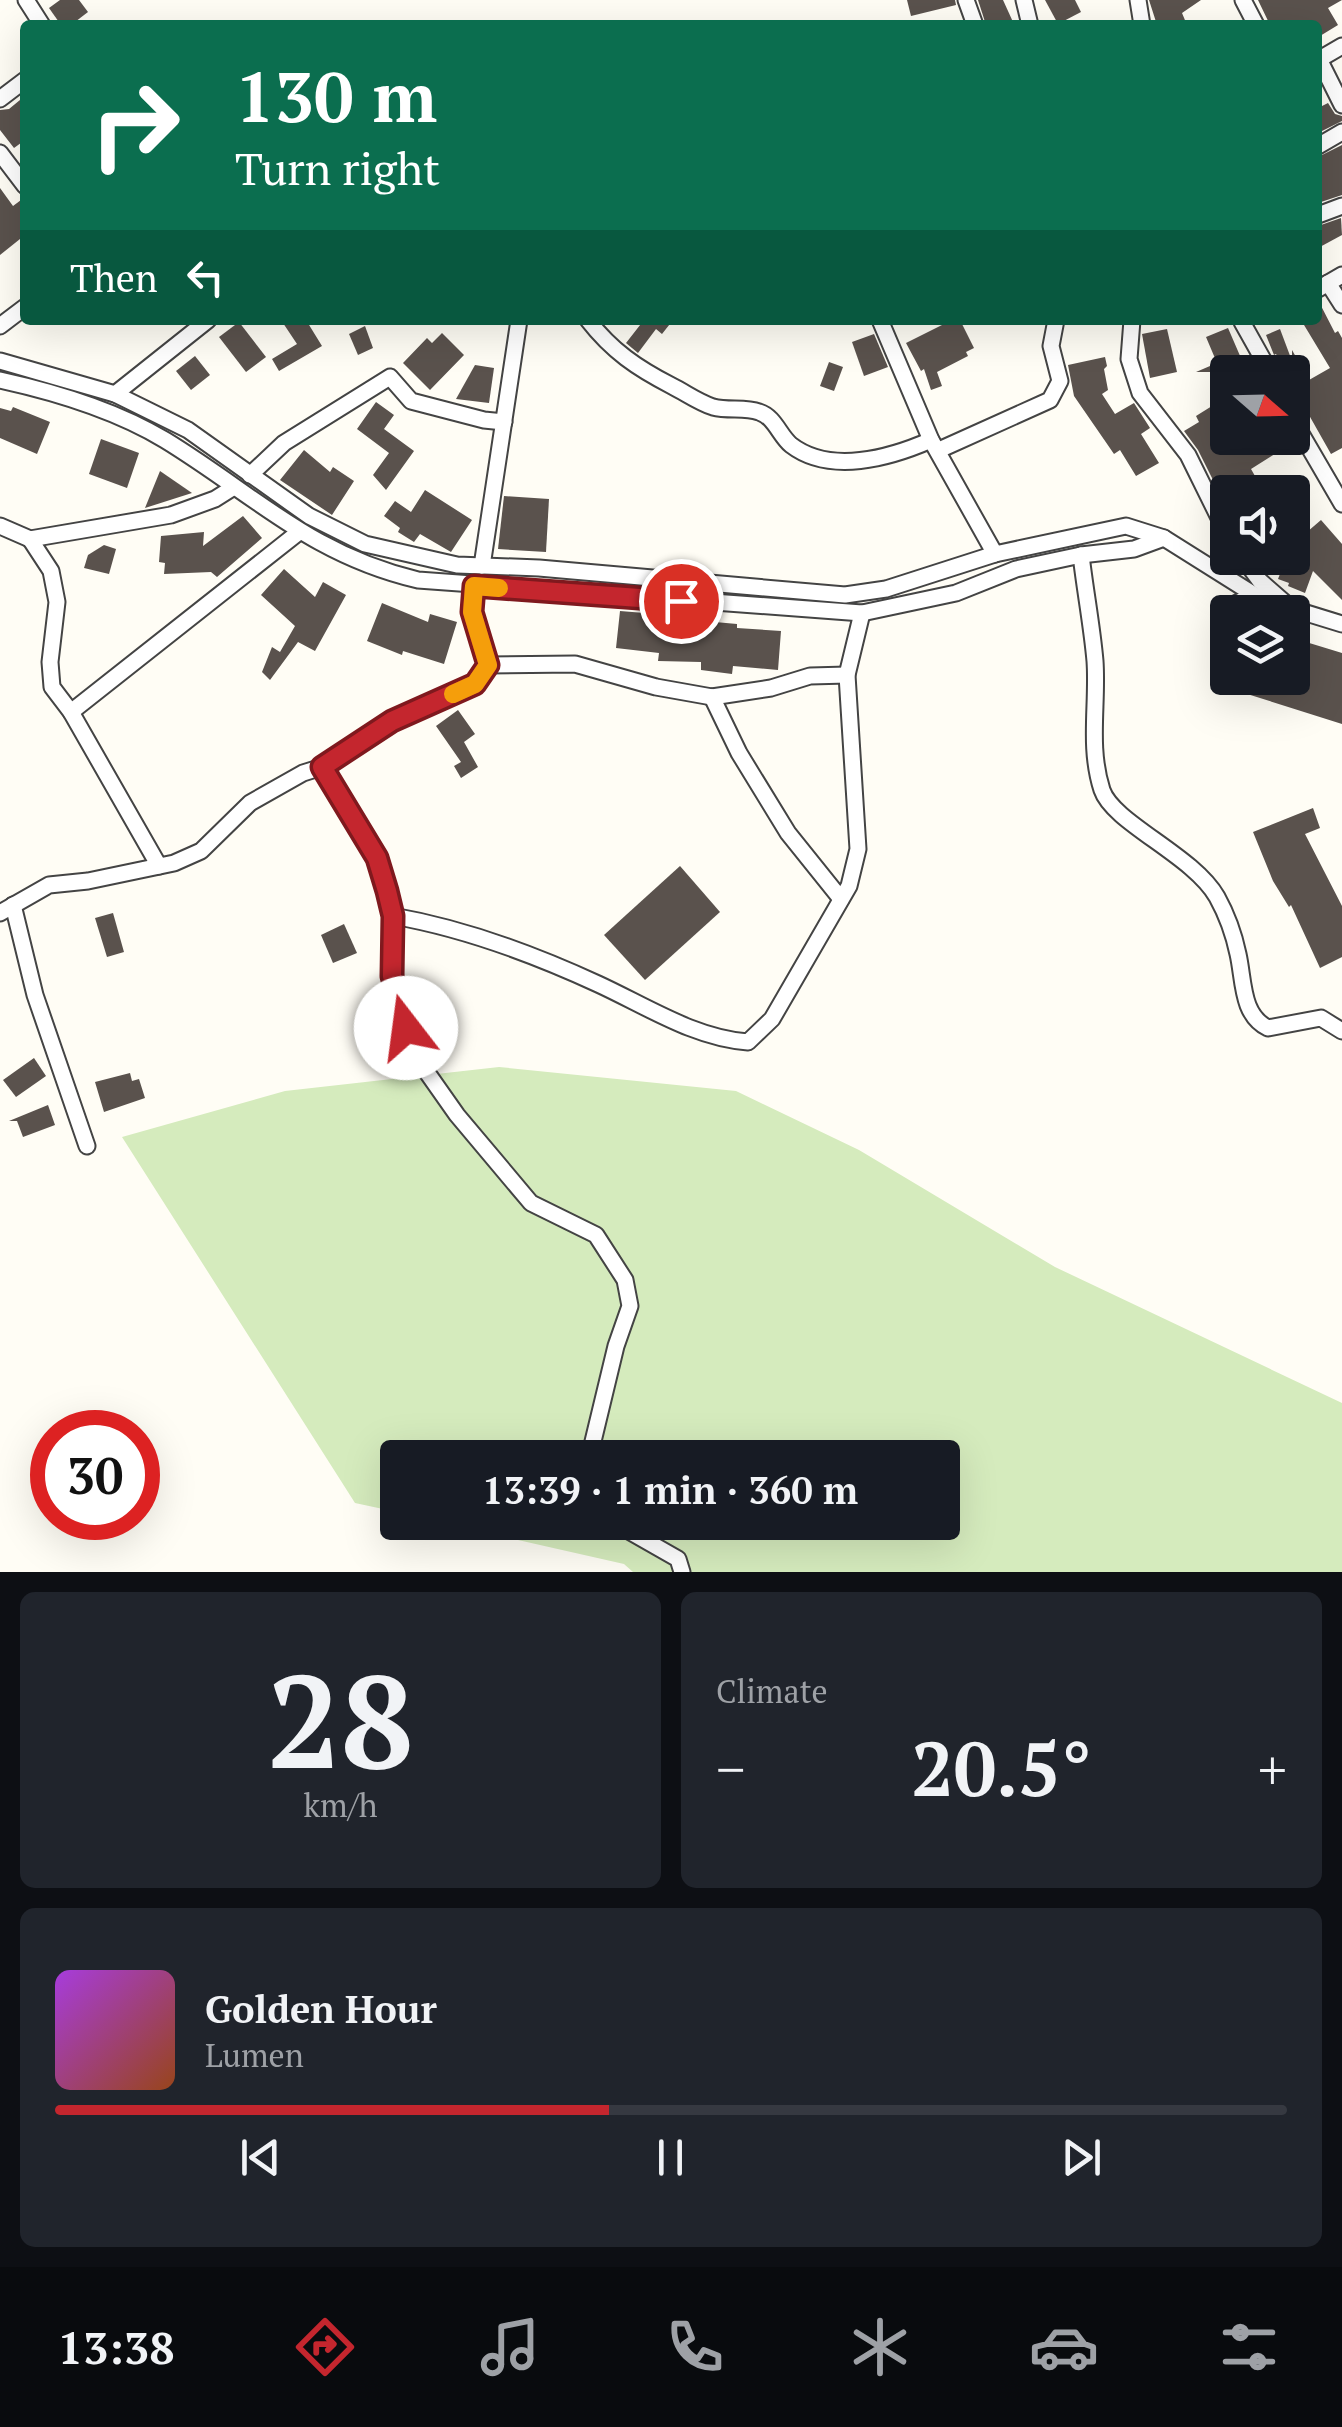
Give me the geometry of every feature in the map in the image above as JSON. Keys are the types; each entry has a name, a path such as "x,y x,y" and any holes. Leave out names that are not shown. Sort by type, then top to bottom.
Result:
{"street":[{"path":"1322,66 1342,104"},
{"path":"0,100 20,84"},
{"path":"0,154 20,180"},
{"path":"1329,282 1342,305"},
{"path":"114,394 202,325"},
{"path":"482,566 518,325"},
{"path":"592,325 608,346 634,368 698,401 718,408 761,412 776,424 788,442 814,459 858,461 935,445 1050,400 1060,381 1051,346 1055,325"},
{"path":"882,325 935,445 996,554"},
{"path":"1131,325 1128,359 1140,393 1188,455 1210,500"},
{"path":"1244,325 1260,355"},
{"path":"0,361 114,394 188,430 309,516 365,544 420,558 845,595 886,590 996,554 1126,526 1164,538 1256,595"},
{"path":"250,475 284,443 390,377 412,401 504,422"},
{"path":"0,380 92,407 161,438 298,532 383,572 418,580 862,613 956,593 1016,569 1081,555 1134,550 1164,538"},
{"path":"1310,449 1342,504"},
{"path":"30,539 171,515 234,488"},
{"path":"0,526 30,539 51,570 57,602 50,662 52,687 71,712 159,866"},
{"path":"71,712 298,532"},
{"path":"1081,555 1095,664 1092,739 1105,799 1180,856 1215,894 1228,919 1245,998 1256,1021 1268,1028 1322,1018 1342,1032"},
{"path":"1256,575 1276,595"},
{"path":"474,586 472,612 488,665"},
{"path":"393,916 444,925 595,982 723,1040 748,1042 772,1019 849,886 858,849 848,675 862,613"},
{"path":"1310,614 1342,624"},
{"path":"488,665 574,664 656,687 712,697 771,688 810,676 848,675"},
{"path":"86,1146 7,909 49,884 88,881 159,866 200,851 250,804 322,767 392,721 475,684 488,665"},
{"path":"712,697 739,752 788,833 841,899"},
{"path":"322,767 377,858 393,916 392,976 419,1061 488,1155 531,1203 596,1236 625,1280 630,1306 616,1346 594,1440"},
{"path":"645,1540 678,1559 682,1572"}],"green space":[{"path":"499,1067 736,1091 859,1150 1055,1267 1342,1403 1342,1572 633,1572 624,1564 517,1540 960,1540 960,1440 380,1440 380,1508 355,1503 122,1137 285,1091"}],"building":[{"path":"60,0 79,0 88,12 78,20 57,20 49,8"},
{"path":"907,0 955,0 956,5 911,16"},
{"path":"978,0 1003,0 1012,20 984,20"},
{"path":"1045,0 1075,0 1081,12 1056,20"},
{"path":"1149,0 1201,0 1182,13 1185,20 1155,20"},
{"path":"1258,0 1342,0 1328,8 1338,25 1322,35 1322,20 1268,20"},
{"path":"20,100 20,144 14,148 0,130 0,110 9,109"},
{"path":"1328,103 1335,114 1342,116 1342,121 1322,131 1322,106"},
{"path":"1342,145 1342,195 1322,202 1322,155"},
{"path":"0,188 13,206 20,201 20,239 0,255"},
{"path":"1341,218 1342,235 1322,246 1322,225"},
{"path":"1322,308 1335,333 1338,331 1342,338 1342,448 1331,454 1310,417 1310,379 1330,368 1304,325 1322,325"},
{"path":"241,325 266,357 246,372 219,337"},
{"path":"284,325 309,325 322,346 279,371 272,359 297,344"},
{"path":"640,325 669,325 662,334 656,329 638,353 626,343"},
{"path":"942,325 962,325 974,348 966,352 968,356 937,372 942,386 931,390 924,369 921,371 906,343"},
{"path":"365,326 373,348 358,355 349,334"},
{"path":"1228,328 1240,355 1214,355 1206,337"},
{"path":"1167,329 1177,372 1150,378 1142,334"},
{"path":"1280,329 1290,355 1274,355 1266,335"},
{"path":"442,333 464,355 430,390 403,363 427,338 432,343"},
{"path":"874,334 888,367 864,376 852,342"},
{"path":"195,356 210,375 191,390 176,371"},
{"path":"1105,357 1108,390 1102,394 1115,414 1134,403 1150,428 1141,434 1159,463 1136,476 1120,450 1114,454 1074,396 1068,365"},
{"path":"829,362 843,367 834,391 820,386"},
{"path":"475,365 494,368 489,403 456,399"},
{"path":"376,402 394,415 384,429 414,451 386,490 373,475 389,453 357,429"},
{"path":"13,407 50,422 37,454 0,438 0,408 11,411"},
{"path":"1210,407 1210,455 1273,455 1251,469 1254,475 1210,475 1184,431 1199,422 1196,416"},
{"path":"101,439 139,453 127,488 89,474"},
{"path":"304,450 330,472 333,467 354,481 332,515 280,480"},
{"path":"160,471 192,493 145,508"},
{"path":"425,490 472,520 451,552 420,534 414,542 384,516 395,501 411,512"},
{"path":"504,496 549,499 546,552 498,549"},
{"path":"243,516 262,538 217,577 211,572 164,574 165,563 159,562 161,536 204,532 203,546"},
{"path":"1321,520 1342,544 1342,600 1313,571 1305,593 1278,579 1280,575 1310,575 1310,529"},
{"path":"104,545 116,549 109,574 84,568 88,555"},
{"path":"284,569 315,597 323,582 346,595 315,651 298,642 270,680 262,672 272,647 280,652 295,626 261,595"},
{"path":"382,603 428,622 430,614 457,622 444,664 403,651 402,655 367,641"},
{"path":"620,611 693,617 737,624 737,628 781,631 778,670 733,666 732,674 701,670 701,662 658,661 659,653 616,648"},
{"path":"1310,643 1342,653 1342,724 1250,695 1310,695"},
{"path":"458,710 475,734 464,742 478,767 461,778 454,766 461,762 436,726"},
{"path":"1313,808 1320,828 1305,834 1342,906 1342,957 1320,968 1291,905 1273,881 1253,832"},
{"path":"680,866 720,912 645,980 604,935"},
{"path":"113,913 124,952 107,957 95,918"},
{"path":"344,924 357,953 333,963 321,935"},
{"path":"34,1058 46,1076 16,1097 3,1080"},
{"path":"130,1073 132,1081 139,1079 145,1098 104,1112 95,1082"},
{"path":"48,1105 55,1125 23,1137 17,1121 9,1121"}],"slow traffic":[{"path":"453,694 475,684 488,665 472,612 474,586 499,588"}],"route":[{"path":"406,1028 392,976 393,916 377,858 322,767 392,721 475,684 488,665 472,612 474,586 681,601"}]}
